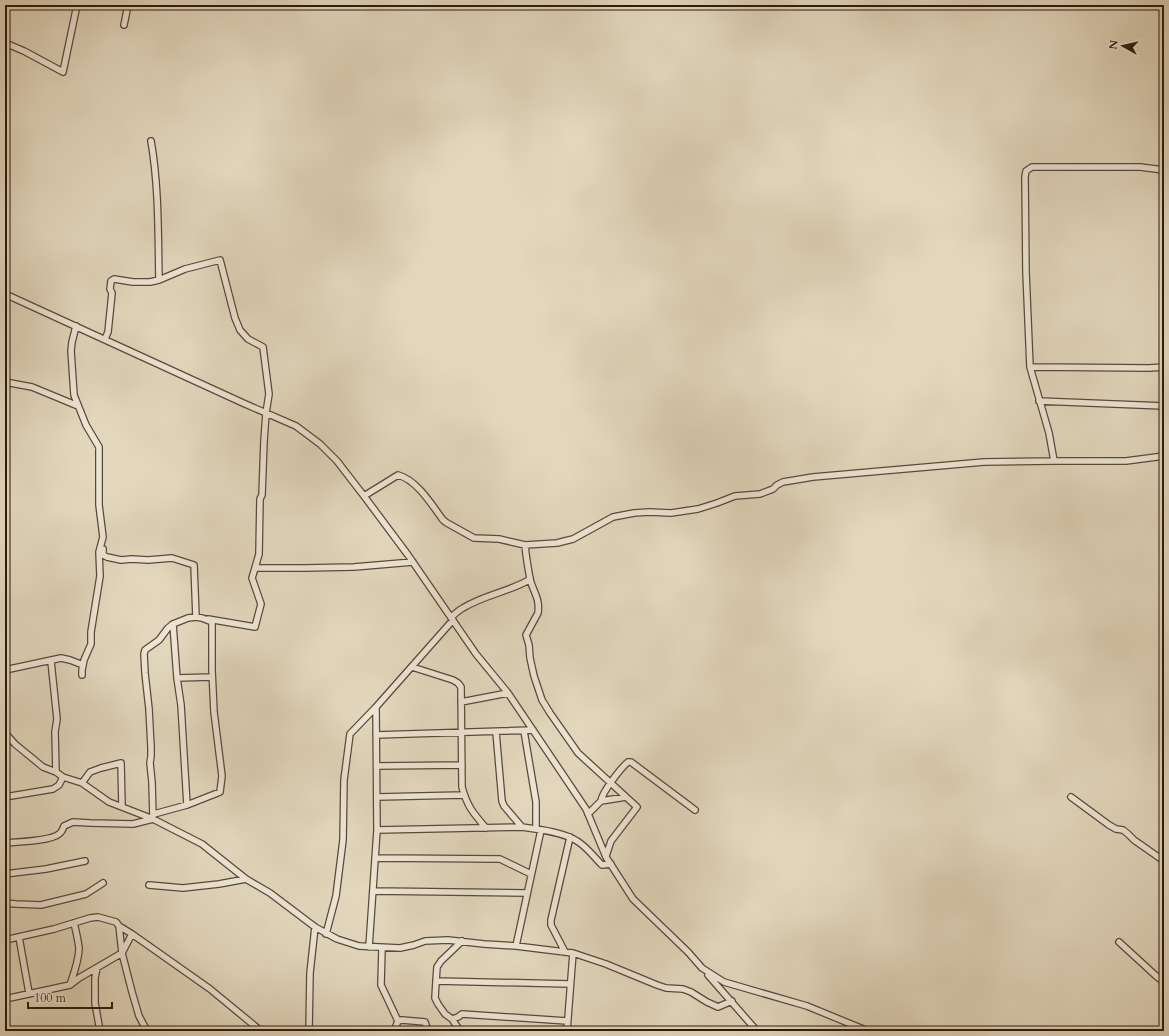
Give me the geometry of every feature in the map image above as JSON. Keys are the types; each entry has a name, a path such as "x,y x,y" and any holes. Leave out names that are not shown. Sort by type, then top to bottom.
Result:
{"street":[{"path":"5,43 24,51 63,72 77,5"},
{"path":"124,24 128,5"},
{"path":"151,141 154,159 159,280"},
{"path":"1054,461 1049,433 1030,367 1026,272 1026,171 1032,167 1140,167 1164,170"},
{"path":"105,340 108,332 112,293 110,289 111,282 114,279 133,282 150,282 220,260 235,318 240,330 248,340 263,347 269,394 266,413 262,495 260,499 259,554 252,578 261,604 255,627 196,617 188,618 173,624 159,640 145,650 144,673 149,709 151,752 150,763 154,817"},
{"path":"5,294 296,426 320,444 337,461 364,496 413,562 476,654 508,693 586,809 606,857 633,899 688,952 757,1031"},
{"path":"76,326 72,342 71,368 74,395 86,425 99,447 103,554 107,557 121,560 172,558 194,565 196,617"},
{"path":"1030,367 1164,367"},
{"path":"5,382 32,387 78,406"},
{"path":"1039,401 1164,406"},
{"path":"364,496 398,475 404,476 424,494 443,520 468,535 474,538 499,539 525,545 564,542 585,533 613,517 634,513 671,513 698,509 735,496 760,494 773,489 783,482 813,477 984,462 1126,462 1164,456"},
{"path":"82,675 83,665 91,644 91,632 100,576 99,552 103,537"},
{"path":"525,545 530,578 539,609 526,635 534,676 542,700 578,753 611,782 637,808 611,841 606,857"},
{"path":"255,568 354,567 413,562"},
{"path":"326,934 336,896 343,840 344,780 350,734 412,667 452,618 463,608 482,599 517,587 530,578"},
{"path":"5,843 44,840 58,835 64,826 73,822 133,824 220,792 222,776 214,712 212,677 212,622 202,618"},
{"path":"173,624 177,678 181,705 187,805"},
{"path":"5,670 61,658 83,665"},
{"path":"51,661 57,719 55,732 56,772"},
{"path":"412,667 453,680 461,687 462,787 472,812 486,828"},
{"path":"177,678 212,677"},
{"path":"461,702 508,693"},
{"path":"369,947 377,830 376,707"},
{"path":"376,735 533,730"},
{"path":"516,946 532,874 538,829 536,802 524,731"},
{"path":"496,732 502,801 504,806 522,828"},
{"path":"5,733 15,744 43,767 56,772 63,777 82,783 109,802 122,808 154,817 202,844 246,879 270,893 315,927 337,939 359,946 382,948 400,948 425,941 448,940 573,953 606,964 666,988 687,990 718,1007 732,1001"},
{"path":"602,801 602,796 611,782 627,763 631,762 695,810"},
{"path":"82,783 90,772 121,763 122,808"},
{"path":"377,766 462,765"},
{"path":"5,797 53,789 59,785 63,777"},
{"path":"377,797 464,795"},
{"path":"588,814 602,801 626,796"},
{"path":"1071,797 1109,825 1128,834 1134,840 1164,861"},
{"path":"377,830 486,828 538,829 570,837 578,841 602,865 611,864"},
{"path":"564,952 551,924 551,920 570,837"},
{"path":"375,858 500,859 532,874"},
{"path":"5,874 46,869 85,861"},
{"path":"149,885 183,888 246,879"},
{"path":"5,903 41,905 86,894 103,883"},
{"path":"373,891 527,893"},
{"path":"5,940 54,929 90,918 98,917 111,920 116,922 118,926 132,934 210,990 262,1031"},
{"path":"70,985 77,963 79,946 74,923"},
{"path":"118,926 122,953 132,992 139,1016 147,1031"},
{"path":"309,1031 310,973 315,927"},
{"path":"5,999 70,985 122,953 132,934"},
{"path":"19,937 29,993"},
{"path":"460,1031 452,1019 445,1014 438,1004 436,998 436,981 437,967 441,961 462,942"},
{"path":"1119,942 1164,982"},
{"path":"382,948 381,985 398,1021"},
{"path":"567,1031 573,953"},
{"path":"97,968 94,1003 100,1031"},
{"path":"702,968 724,982 807,1006 868,1031"},
{"path":"436,981 570,984"},
{"path":"452,1019 462,1014 567,1021"},
{"path":"394,1031 398,1021"},
{"path":"398,1021 425,1022 428,1031"}]}
